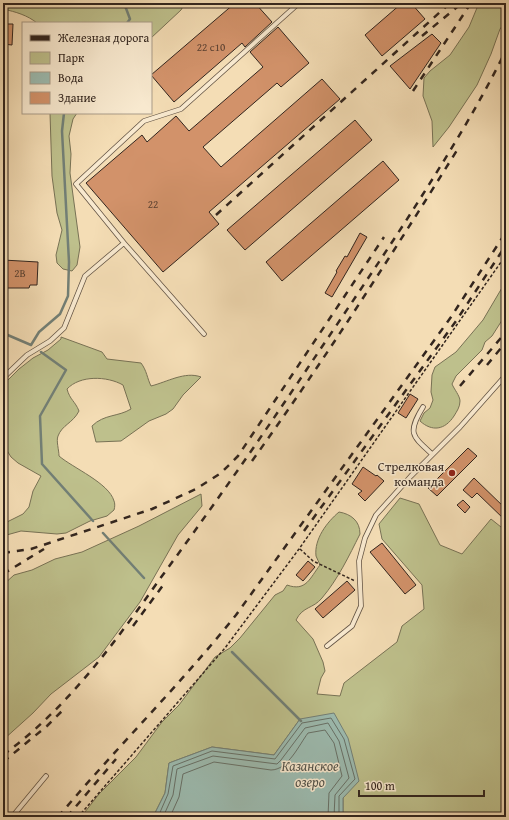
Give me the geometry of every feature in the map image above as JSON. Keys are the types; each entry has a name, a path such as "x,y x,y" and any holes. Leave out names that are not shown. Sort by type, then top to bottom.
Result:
{"lane":[{"path":"204,334 124,243 76,184 144,121 181,109 299,3"},
{"path":"3,378 27,355 50,341 64,328 85,276 124,243"},
{"path":"327,646 352,626 361,606 359,561 365,538 376,515 410,476 460,427 506,375"},
{"path":"423,407 414,421 413,434 418,442 432,454"},
{"path":"12,817 46,776"}],"path":[{"path":"78,817 225,648 299,549 506,255"},
{"path":"299,549 313,561 360,584"}],"green space":[{"path":"3,3 185,3 181,10 152,37 152,22 35,22 21,14 3,9"},
{"path":"479,3 506,3 506,21 500,29 477,85 449,127 433,147 432,121 423,96 424,78 430,71 450,55 469,27"},
{"path":"50,114 76,114 73,119 69,136 71,154 70,173 80,247 77,265 72,271 63,269 57,263 56,255 62,230 57,213 52,176"},
{"path":"506,281 506,314 492,336 485,342 482,350 456,376 452,384 460,399 457,411 450,421 442,427 434,428 425,425 420,421 424,413 430,408 433,400 431,392 432,375 435,367 456,352 483,320"},
{"path":"61,337 102,352 107,359 141,363 145,369 151,386 182,376 189,375 201,377 183,395 173,409 166,414 149,421 121,441 96,442 92,426 101,419 126,412 131,409 123,385 109,380 94,378 72,384 67,389 79,411 77,415 62,429 57,438 59,456 90,476 105,488 111,494 114,501 114,510 107,516 90,521 66,533 57,534 21,531 3,536 3,524 23,514 29,507 33,491 41,476 18,463 11,457 3,444 3,385 19,369 33,358 48,350 61,339"},
{"path":"201,494 202,506 178,535 140,602 99,657 51,694 33,713 3,740 3,585 14,575 32,570 55,559 82,552 139,526"},
{"path":"400,498 419,504 440,545 462,554 491,519 506,531 506,817 343,817 343,798 300,719 274,755 212,747 169,763 165,793 153,817 81,817 99,794 136,757 162,722 179,705 215,657 230,648 240,638 275,595 283,591 287,585 299,587 310,579 320,565 316,556 319,537 330,521 339,512 351,516 357,522 360,529 360,534 343,567 328,591 319,602 302,612 296,620 313,639 323,662 325,671 321,678 317,694 340,696 344,683 397,642 402,626 424,609 422,585 382,539 379,524"}],"water":[{"name":"Казанское озеро","path":"334,713 348,738 359,781 343,798 343,817 153,817 165,793 169,763 212,747 274,755 300,719"}],"building":[{"path":"235,3 255,3 272,22 245,47 242,43 174,102 152,76 152,74"},
{"path":"402,3 411,3 425,19 382,56 365,35"},
{"path":"3,24 13,24 12,45 3,44"},
{"path":"278,27 309,63 281,87 277,83 203,147 221,167 322,79 340,99 209,212 219,224 163,272 86,183 142,135 147,142 176,116 189,131 263,67 250,52"},
{"path":"432,34 441,43 410,89 390,66"},
{"path":"355,120 372,140 245,250 227,230"},
{"path":"383,161 399,180 282,281 266,262"},
{"path":"360,233 367,237 332,297 325,293 337,272 336,271 345,256 347,257"},
{"path":"3,260 38,262 37,285 30,285 29,288 3,288"},
{"path":"410,394 418,399 406,418 398,413"},
{"path":"468,448 477,456 437,496 428,488"},
{"path":"363,467 384,481 365,501 358,494 362,491 352,484"},
{"path":"474,478 506,509 506,521 477,493 472,498 463,490"},
{"path":"463,500 470,507 465,513 457,505"},
{"path":"382,543 416,585 405,594 370,552"},
{"path":"308,561 315,567 303,581 296,575"},
{"path":"347,581 355,590 323,618 315,609"}],"waterway":[{"path":"124,3 130,19 128,22"},
{"path":"3,333 31,345 39,332 60,314 68,296 69,262 62,131 64,114"},
{"path":"41,352 66,370 40,416 42,464 93,521"},
{"path":"103,533 144,578"},
{"path":"232,652 301,721"}],"railway":[{"path":"216,215 450,3"},
{"path":"422,36 462,3"},
{"path":"413,91 471,3"},
{"path":"3,755 49,716 90,672 127,625 199,525 236,473 404,224 463,129 490,82 506,50"},
{"path":"252,461 358,306 459,147"},
{"path":"58,817 193,666 236,615 451,317 506,232"},
{"path":"3,553 31,549 152,509 196,489 221,473 238,456 384,237"},
{"path":"304,531 456,321 506,245"},
{"path":"460,386 506,332"},
{"path":"487,365 506,342"},
{"path":"3,574 44,549"},
{"path":"133,626 164,584"},
{"path":"3,762 47,726 64,709"},
{"path":"67,817 116,759"}],"place":[{"name":"Стрелковая команда","path":"452,473"}]}
